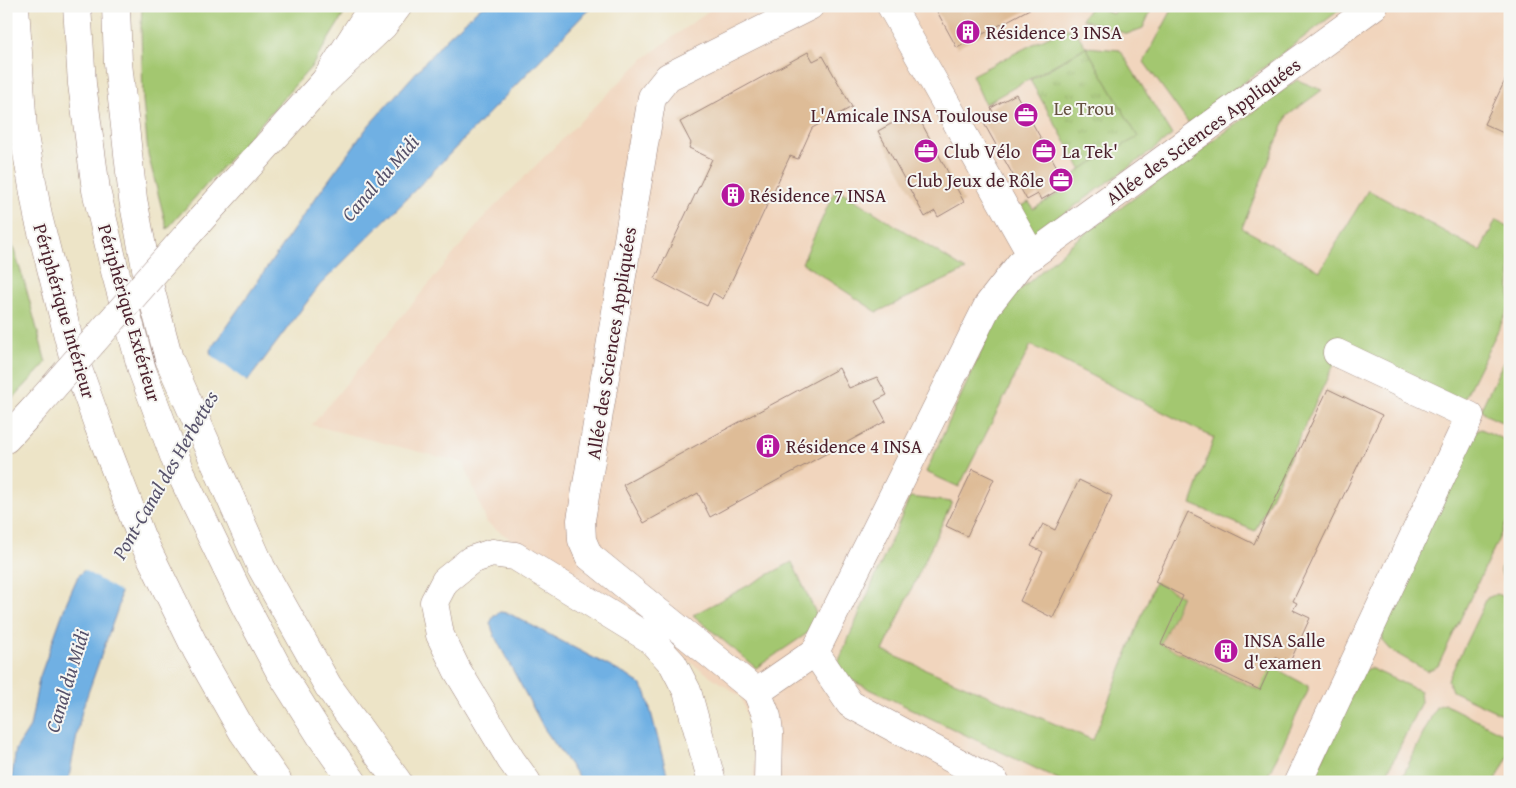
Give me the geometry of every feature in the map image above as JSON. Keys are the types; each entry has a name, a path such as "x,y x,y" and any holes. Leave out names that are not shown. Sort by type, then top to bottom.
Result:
{"main road":[{"name":"Périphérique Intérieur","path":"15,6 24,130 38,216 72,352 142,539 201,659 243,732 278,782"},
{"name":"Périphérique Extérieur","path":"77,6 82,84 96,190 115,271 142,370 180,472 244,604 279,670 312,723 353,782"},
{"path":"116,6 118,63 133,199 149,284 169,358 260,567 328,686 398,782"},
{"path":"325,81 374,6"},
{"path":"6,439 325,81 384,26 398,6"},
{"name":"Allée des Sciences Appliquées","path":"768,782 770,733 767,717 757,692 590,556 582,540 581,520 652,97 668,77 810,6"},
{"path":"891,6 1032,256"},
{"name":"Allée des Sciences Appliquées","path":"757,692 815,652 988,305 1020,264 1374,6"},
{"path":"1298,782 1470,416 1337,353"},
{"path":"527,782 511,760 457,670 440,635 434,602 445,581 471,560 492,553 515,556 650,639 673,664 687,691 712,782"},
{"path":"815,652 850,704 995,782"}],"shaded area":[{"path":"715,6 1510,6 1510,782 753,782 756,745 741,697 487,523 464,463 312,425 486,215 642,60"}],"green space":[{"path":"142,6 349,6 312,66 167,229 148,154 143,100"},
{"path":"1091,6 1096,6 1113,14 1117,6 1153,6 1143,28 1127,34 1082,19"},
{"path":"1174,6 1345,6 1189,124 1144,62"},
{"path":"1065,28 1076,32 1086,47 985,104 972,75"},
{"path":"1086,47 1120,50 1172,135 1035,235 1019,207 1029,202 1033,209 1073,185 1070,179 1081,169 1137,137"},
{"name":"Le Trou","path":"1086,47 1138,137 1081,169 1030,80"},
{"path":"1297,80 1322,90 1287,116 1242,228 1320,271 1368,190 1480,251 1496,220 1510,227 1510,306 1463,401 1341,349 1255,531 1191,504 1214,438 1031,345 959,487 926,472 991,330 1010,299 1075,241"},
{"path":"836,188 966,270 877,312 802,263"},
{"path":"6,226 25,284 46,363 6,406"},
{"path":"1510,348 1510,426 1486,415 1481,409"},
{"path":"1481,429 1510,442 1510,515 1438,666 1427,671 1392,651 1383,641 1382,626 1475,431"},
{"path":"910,497 952,502 883,651 1093,740 1155,582 1182,596 1161,644 1259,690 1271,666 1308,686 1308,691 1265,782 1064,782 834,672"},
{"path":"1510,549 1510,584 1504,581 1500,569"},
{"path":"792,562 821,624 756,668 693,615"},
{"path":"1497,594 1510,600 1510,718 1452,691 1448,680 1487,598"},
{"path":"1370,668 1420,691 1421,702 1383,782 1312,782 1362,672"},
{"path":"1444,704 1508,736 1510,752 1495,782 1400,782 1436,707"}],"water":[{"name":"Canal du Midi","path":"482,6 592,6 413,192 319,286 247,382 120,592 119,605 82,710 68,782 11,782 16,749 30,727 39,679 78,576 84,570 211,356 210,350 314,200 369,125 447,38"},
{"path":"500,612 508,613 640,684 646,693 669,782 582,782 545,730 495,637 490,623 494,616"}],"pier":[{"name":"Pont-Canal des Herbettes","path":"208,353 249,383 122,593 82,569"}],"building":[{"name":"Résidence 3 INSA","path":"934,6 1035,6 957,48"},
{"name":"Résidence 7 INSA","path":"808,52 813,61 823,56 852,107 812,128 798,159 790,156 723,299 713,293 707,306 655,279 712,159 689,148 691,143 680,122"},
{"path":"1510,70 1510,136 1484,124"},
{"path":"1016,94 1067,185 1041,200 1038,194 1027,200 982,120 994,114 991,108"},
{"path":"915,111 964,202 938,217 935,211 925,217 878,131"},
{"name":"Résidence 4 INSA","path":"839,368 849,388 877,377 887,395 875,401 886,421 710,517 698,493 644,523 623,485"},
{"path":"1328,389 1382,415 1293,601 1297,603 1293,610 1310,618 1289,664 1275,657 1260,690 1161,644 1183,596 1155,582 1188,512 1254,544"},
{"path":"973,469 994,479 967,536 946,526"},
{"path":"1079,480 1112,496 1053,618 1020,601 1043,552 1031,546 1043,524 1055,530"}],"place":[{"name":"Résidence 3 INSA","path":"968,32"},
{"name":"L'Amicale INSA Toulouse","path":"1026,115"},
{"name":"Club Vélo","path":"926,151"},
{"name":"La Tek'","path":"1044,151"},
{"name":"Club Jeux de Rôle","path":"1061,180"},
{"name":"Résidence 7 INSA","path":"733,195"},
{"name":"Résidence 4 INSA","path":"768,446"},
{"name":"INSA Salle d'examen","path":"1226,651"}]}
